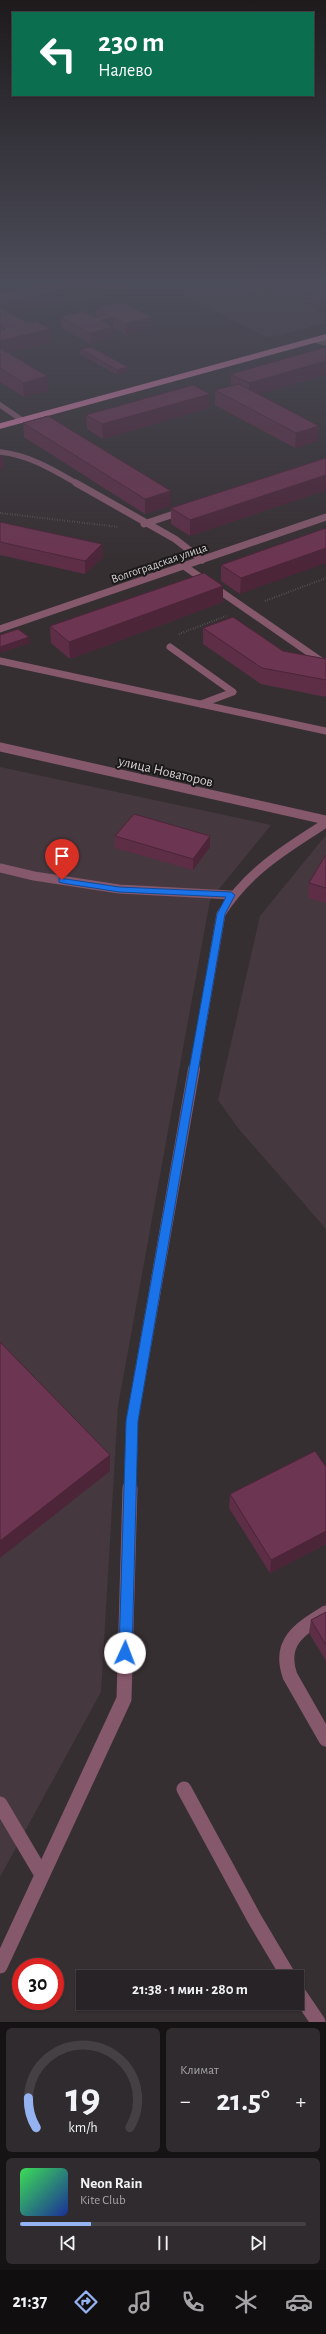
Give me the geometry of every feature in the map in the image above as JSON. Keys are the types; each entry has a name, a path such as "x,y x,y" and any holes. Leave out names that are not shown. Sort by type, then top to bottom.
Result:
{"main road":[{"path":"0,426 186,375"}],"street":[{"path":"0,404 22,420"},
{"path":"0,452 17,454 41,463 144,524 175,539 202,560"},
{"path":"144,524 189,509"},
{"name":"Волгоградская улица","path":"0,629 326,517"},
{"path":"184,566 321,661 326,662"},
{"path":"170,647 233,692 201,704"},
{"path":"0,661 326,731"},
{"name":"улица Новаторов","path":"0,747 326,820"},
{"path":"0,1966 124,1699 132,1421 221,914 231,895 266,861 326,824"},
{"path":"0,868 34,876 119,889 231,895"},
{"path":"326,1613 302,1628 292,1637 286,1665 290,1676 326,1739"},
{"path":"184,1789 254,1918 285,1970"},
{"path":"0,1804 42,1875"},
{"path":"304,2001 318,2022"}],"path":[{"path":"0,513 126,528"}],"shaded area":[{"path":"0,767 271,825 210,900 118,1406 101,1692 0,1877"},
{"path":"326,835 326,1229 238,1128 218,1100 260,916"}],"building":[{"path":"11,375 47,376 23,383"},
{"path":"234,375 276,375 249,383"},
{"path":"239,384 319,426 296,433 215,390"},
{"path":"193,385 210,394 102,424 86,415"},
{"path":"48,416 171,491 145,499 23,423"},
{"path":"326,458 326,475 190,520 171,508"},
{"path":"0,522 102,544 85,561 0,542"},
{"path":"326,528 326,548 241,578 221,565"},
{"path":"204,573 223,586 69,642 50,626"},
{"path":"233,617 283,651 326,659 326,680 262,668 203,628"},
{"path":"18,629 29,637 0,647 0,635"},
{"path":"134,814 210,836 193,859 115,836"},
{"path":"326,856 326,888 309,883"},
{"path":"0,1342 110,1455 0,1541"},
{"path":"315,1451 326,1467 326,1531 271,1560 230,1494"},
{"path":"326,1612 326,1645 311,1620"}],"route":[{"path":"62,880 119,889 231,895 221,914 132,1421 125,1653"}]}
